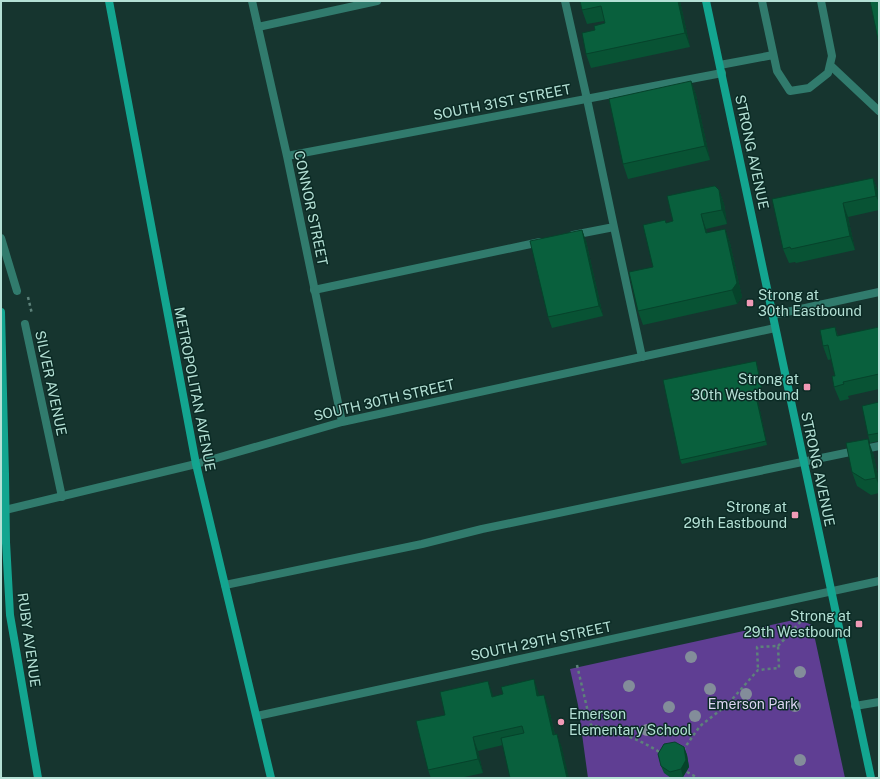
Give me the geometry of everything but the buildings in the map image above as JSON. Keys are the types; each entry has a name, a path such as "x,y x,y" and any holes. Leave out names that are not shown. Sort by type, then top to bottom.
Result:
{"street":[{"name":"METROPOLITAN AVENUE","path":"109,1 196,464 271,778"},
{"name":"CONNOR STREET","path":"252,1 287,156 342,422"},
{"path":"258,27 378,1"},
{"path":"564,1 587,99 642,357"},
{"name":"STRONG AVENUE","path":"706,1 830,591 871,778"},
{"path":"762,1 777,71 790,91 810,88 828,73 832,56 821,1"},
{"name":"SOUTH 31ST STREET","path":"287,156 587,99 721,69 773,54"},
{"path":"830,64 879,111"},
{"path":"567,236 614,227"},
{"path":"1,238 18,291"},
{"path":"314,290 552,240"},
{"path":"773,315 879,292"},
{"name":"RUBY AVENUE","path":"1,312 6,542 10,615 38,778"},
{"name":"SILVER AVENUE","path":"25,324 62,497"},
{"name":"SOUTH 30TH STREET","path":"1,511 196,464 342,422 775,328"},
{"path":"225,585 422,544 482,529 879,446"},
{"name":"SOUTH 29TH STREET","path":"257,716 879,581"},
{"path":"855,706 879,702"}],"path":[{"name":"SILVER AVENUE","path":"18,291 28,296 32,316 25,324"},
{"path":"758,670 757,647 778,646 804,618"},
{"path":"682,752 700,726 726,705 758,670 779,668 778,646"},
{"path":"577,665 591,725 609,729 632,738 653,748 664,756"},
{"path":"687,772 698,778"}],"green space":[{"name":"Emerson Park","path":"798,619 812,625 845,778 588,778 578,705 570,669"}],"place":[{"name":"Strong at 30th Eastbound","path":"750,303"},
{"name":"Strong at 30th Westbound","path":"807,387"},
{"name":"Strong at 29th Eastbound","path":"795,515"},
{"name":"Strong at 29th Westbound","path":"859,624"},
{"name":"Emerson Elementary School","path":"561,722"}]}
